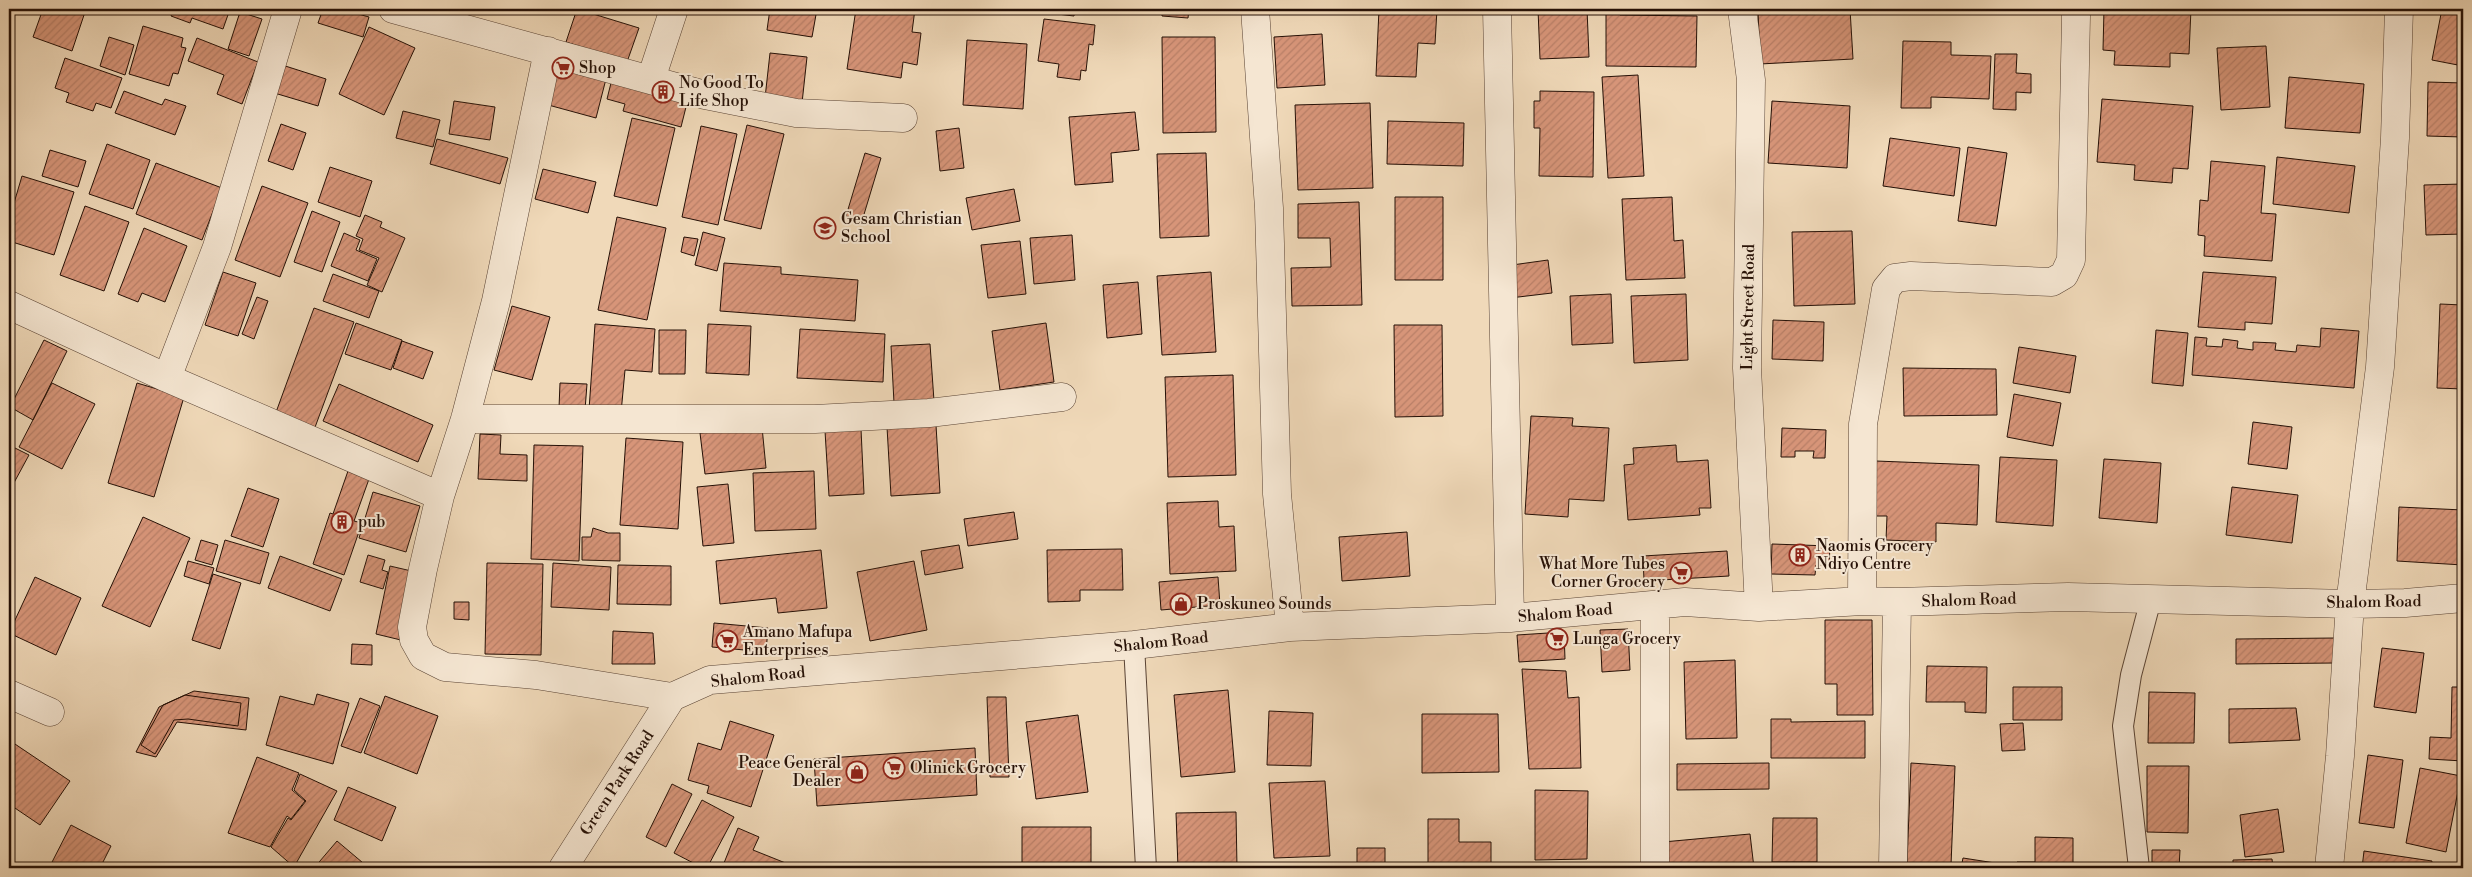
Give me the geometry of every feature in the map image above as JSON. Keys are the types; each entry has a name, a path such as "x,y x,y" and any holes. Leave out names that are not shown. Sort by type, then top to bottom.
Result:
{"street":[{"path":"167,378 217,247 288,9"},
{"path":"393,9 705,95 796,113 903,118"},
{"path":"651,80 674,9"},
{"path":"1255,9 1269,208 1277,494 1290,627"},
{"path":"1497,9 1510,618"},
{"name":"Light Street Road","path":"1742,9 1751,80 1747,368 1759,607"},
{"path":"2330,868 2340,756 2350,604 2380,366 2395,138 2399,9"},
{"path":"1862,601 1863,424 1886,289 1895,278 2052,282 2064,275 2071,260 2076,16"},
{"path":"548,51 496,301 465,418 440,496 412,627 414,640 423,656 444,667 536,675 672,697"},
{"path":"9,305 167,378 440,496"},
{"path":"465,418 815,420 929,413 1062,397"},
{"name":"Shalom Road","path":"672,697 710,680 1134,645 1290,627 1510,618 1685,602 1759,607 1862,601 1897,602 2068,597 2350,604 2405,603 2463,598"},
{"path":"1893,868 1897,602"},
{"path":"1655,868 1656,605"},
{"path":"9,694 50,712"},
{"name":"Green Park Road","path":"563,868 672,697"}],"lane":[{"path":"2139,868 2122,726 2131,674 2151,599"},
{"path":"1134,645 1146,868"}],"building":[{"path":"9,9 14,9 9,25"},
{"path":"43,9 86,9 72,51 33,37"},
{"path":"168,9 230,9 223,29 192,18 190,23 171,16 173,11"},
{"path":"323,9 340,9 369,17 363,37 318,23"},
{"path":"577,9 639,28 627,62 566,42"},
{"path":"770,9 817,9 812,37 767,30"},
{"path":"856,9 915,9 912,32 921,33 917,65 903,62 901,78 847,69"},
{"path":"1032,9 1075,9 1074,16 1032,11"},
{"path":"1162,9 1189,9 1188,18 1162,16"},
{"path":"1379,9 1437,9 1435,44 1418,43 1416,77 1376,76"},
{"path":"1538,9 1587,9 1589,57 1540,59"},
{"path":"1606,9 1620,9 1620,15 1697,16 1696,67 1606,66"},
{"path":"1758,9 1850,9 1853,59 1760,64"},
{"path":"2104,9 2191,9 2189,54 2170,53 2170,67 2114,65 2115,51 2103,50"},
{"path":"2442,9 2463,9 2463,66 2432,60"},
{"path":"240,12 262,19 249,56 228,49"},
{"path":"1044,19 1095,25 1093,45 1089,44 1086,71 1081,70 1080,80 1057,77 1059,64 1038,61"},
{"path":"143,26 183,38 181,47 186,48 178,74 173,73 169,86 129,74"},
{"path":"369,27 415,48 384,115 339,94"},
{"path":"1322,34 1325,85 1277,88 1274,37"},
{"path":"109,37 134,45 125,75 100,66"},
{"path":"1162,37 1215,37 1216,132 1163,133"},
{"path":"197,38 258,62 242,104 217,94 224,75 188,61"},
{"path":"967,40 1027,44 1023,109 963,105"},
{"path":"1903,41 1951,42 1951,55 1991,56 1989,99 1931,97 1931,108 1901,108"},
{"path":"2266,46 2270,107 2221,110 2217,48"},
{"path":"770,53 807,57 802,103 765,98"},
{"path":"1995,54 2017,54 2016,73 2031,74 2031,93 2016,92 2016,110 1993,109"},
{"path":"65,58 122,78 111,108 96,103 93,111 66,102 69,93 55,88"},
{"path":"552,61 607,75 596,118 541,103"},
{"path":"279,64 326,79 318,106 271,92"},
{"path":"1638,75 1644,176 1608,178 1602,77"},
{"path":"2289,77 2364,84 2360,133 2285,128"},
{"path":"2428,82 2463,83 2463,137 2427,136"},
{"path":"611,83 687,103 681,127 623,111 625,104 607,99"},
{"path":"124,91 162,105 165,99 186,106 175,135 115,113"},
{"path":"1540,91 1594,92 1593,177 1539,176 1540,128 1534,128 1534,101 1540,101"},
{"path":"2102,99 2193,106 2188,169 2173,168 2172,183 2134,180 2135,165 2097,162"},
{"path":"454,101 495,107 490,140 449,134"},
{"path":"1772,101 1850,106 1847,168 1768,163"},
{"path":"1370,103 1373,188 1298,190 1295,105"},
{"path":"403,111 440,120 433,147 396,138"},
{"path":"1135,112 1139,150 1111,153 1113,182 1075,185 1069,117"},
{"path":"632,118 675,128 657,206 614,196"},
{"path":"1388,121 1464,123 1463,166 1387,164"},
{"path":"281,124 306,133 293,170 268,161"},
{"path":"747,125 784,134 761,229 724,220"},
{"path":"701,126 737,134 718,225 682,217"},
{"path":"959,128 964,168 940,171 936,131"},
{"path":"1890,138 1960,148 1954,196 1883,186"},
{"path":"437,139 508,158 500,184 430,164"},
{"path":"107,144 150,160 133,209 89,194"},
{"path":"1968,147 2007,153 1996,226 1958,221"},
{"path":"50,150 86,161 78,187 42,176"},
{"path":"865,153 881,158 862,221 846,216"},
{"path":"1206,153 1209,236 1160,238 1157,154"},
{"path":"2277,157 2355,166 2349,213 2273,204"},
{"path":"2211,161 2265,166 2261,213 2276,214 2272,261 2204,256 2205,236 2198,235 2200,200 2208,201"},
{"path":"156,163 222,188 202,240 136,214"},
{"path":"330,167 372,181 360,217 318,202"},
{"path":"543,169 596,182 588,213 535,199"},
{"path":"22,176 74,192 54,255 9,241 9,220"},
{"path":"2463,184 2463,234 2426,235 2424,185"},
{"path":"262,186 308,203 280,277 235,260"},
{"path":"1014,189 1020,221 972,230 966,198"},
{"path":"1395,197 1443,197 1443,280 1395,280"},
{"path":"1672,197 1674,241 1683,240 1685,278 1626,280 1622,199"},
{"path":"1359,202 1362,305 1292,306 1291,268 1331,267 1330,238 1298,238 1298,204"},
{"path":"85,206 129,222 104,291 60,275"},
{"path":"312,211 340,222 322,272 294,262"},
{"path":"365,215 382,222 380,227 405,238 382,292 367,285 379,258 359,250 363,239 356,236"},
{"path":"617,217 666,228 647,320 598,310"},
{"path":"144,228 187,246 165,302 142,293 138,302 118,294"},
{"path":"1852,231 1855,304 1794,306 1792,232"},
{"path":"703,232 725,238 717,271 695,265"},
{"path":"344,233 360,240 356,250 377,259 368,281 331,266"},
{"path":"1072,235 1075,280 1034,284 1030,238"},
{"path":"684,237 698,239 694,256 681,252"},
{"path":"1020,241 1026,294 988,298 981,245"},
{"path":"1548,260 1552,293 1510,298 1505,266"},
{"name":"Gesam Christian School","path":"724,263 781,267 781,274 858,280 855,321 720,311"},
{"path":"223,272 256,283 238,336 205,325"},
{"path":"1211,272 1216,352 1162,355 1157,276"},
{"path":"2203,272 2276,277 2272,324 2245,322 2245,330 2198,327"},
{"path":"333,274 379,291 369,318 323,301"},
{"path":"1138,282 1142,334 1107,338 1103,285"},
{"path":"1611,294 1613,343 1572,345 1570,296"},
{"path":"1686,294 1688,360 1634,363 1631,296"},
{"path":"257,297 268,301 254,339 242,334"},
{"path":"2440,304 2463,305 2463,389 2437,388"},
{"path":"512,306 550,317 532,380 494,370"},
{"path":"314,308 354,322 314,430 275,415"},
{"path":"1773,320 1824,322 1823,361 1772,359"},
{"path":"356,323 402,340 391,370 345,354"},
{"path":"1046,323 1054,382 1000,390 992,331"},
{"path":"595,324 655,329 652,372 625,370 621,413 589,410"},
{"path":"708,324 751,326 749,375 706,373"},
{"path":"1394,325 1442,325 1443,416 1395,417"},
{"path":"2321,328 2359,331 2354,388 2192,375 2195,337 2207,338 2206,346 2222,347 2223,339 2238,341 2237,348 2253,350 2253,342 2276,343 2275,350 2296,352 2297,345 2320,347"},
{"path":"800,329 885,334 883,382 797,378"},
{"path":"659,330 686,330 685,374 659,374"},
{"path":"2156,330 2188,333 2183,386 2152,383"},
{"path":"44,340 67,351 33,420 10,407"},
{"path":"402,341 433,352 423,379 393,368"},
{"path":"930,344 934,401 894,403 891,346"},
{"path":"2019,347 2076,356 2070,393 2013,383"},
{"path":"1903,368 1996,369 1997,415 1904,416"},
{"path":"1233,375 1236,475 1168,477 1165,377"},
{"path":"52,383 95,404 62,469 19,447"},
{"path":"137,383 184,397 154,497 108,483"},
{"path":"560,383 587,384 585,410 559,408"},
{"path":"339,384 433,425 418,462 323,421"},
{"path":"2014,394 2061,403 2053,446 2007,437"},
{"path":"1531,416 1573,418 1572,426 1609,428 1604,501 1569,499 1568,517 1525,514"},
{"path":"2253,422 2292,427 2287,469 2248,464"},
{"path":"936,425 940,493 891,496 887,427"},
{"path":"762,427 766,468 705,474 700,433"},
{"path":"1782,428 1826,430 1825,458 1813,458 1814,451 1795,451 1795,457 1781,457"},
{"path":"861,429 864,494 829,496 825,431"},
{"path":"480,434 501,435 500,454 527,455 527,481 478,479"},
{"path":"626,438 683,442 678,529 620,525"},
{"path":"9,445 29,455 9,492"},
{"path":"534,445 583,446 579,561 531,559"},
{"path":"1676,445 1677,462 1708,460 1711,508 1699,508 1700,515 1628,520 1624,465 1634,464 1633,448"},
{"path":"2000,457 2057,460 2053,526 1996,522"},
{"path":"2104,459 2161,463 2157,523 2099,518"},
{"path":"1876,461 1979,465 1977,525 1936,523 1936,542 1886,540 1887,516 1874,516"},
{"name":"pub","path":"348,471 369,479 354,521 362,523 344,575 313,564 330,513 333,514"},
{"path":"814,471 816,529 755,531 753,473"},
{"path":"728,484 734,543 703,546 697,487"},
{"path":"2232,487 2298,495 2292,543 2226,535"},
{"path":"248,488 279,499 263,547 231,536"},
{"path":"373,492 420,506 406,552 359,538"},
{"path":"1218,501 1219,527 1234,526 1236,571 1170,574 1167,503"},
{"path":"2399,507 2463,510 2463,565 2397,561"},
{"path":"1014,512 1018,539 968,546 964,519"},
{"path":"143,517 190,538 150,627 102,606"},
{"path":"593,528 608,533 620,533 620,561 582,560 582,537 591,537"},
{"path":"1407,532 1410,576 1342,581 1339,537"},
{"path":"201,540 218,545 212,565 195,560"},
{"path":"225,540 269,553 260,584 216,571"},
{"name":"Naomis Grocery Ndiyo Centre","path":"1772,544 1830,546 1829,565 1816,565 1815,575 1771,574"},
{"path":"959,545 963,568 925,575 921,551"},
{"path":"1122,549 1123,590 1080,590 1080,601 1048,602 1047,550"},
{"path":"821,550 827,608 778,613 776,598 720,604 716,561"},
{"path":"1727,551 1729,576 1644,581 1643,556"},
{"path":"368,555 385,560 382,570 388,572 383,589 360,582"},
{"path":"280,556 342,579 330,611 268,588"},
{"path":"188,561 214,568 209,584 184,576"},
{"path":"914,561 927,630 870,641 857,572"},
{"path":"487,563 543,564 541,655 485,654"},
{"path":"553,563 611,567 609,610 551,607"},
{"path":"618,565 671,566 671,605 617,604"},
{"path":"390,566 420,573 405,641 376,634"},
{"path":"213,574 241,583 220,649 192,640"},
{"path":"35,577 81,598 56,655 9,633"},
{"path":"1218,577 1220,605 1161,610 1159,582"},
{"path":"454,602 469,602 469,620 454,619"},
{"path":"1825,620 1872,620 1873,715 1837,715 1837,684 1825,684"},
{"path":"714,623 768,628 766,652 712,647"},
{"path":"1628,629 1630,670 1602,672 1600,630"},
{"path":"613,631 653,633 655,664 612,664"},
{"path":"1564,632 1565,659 1519,662 1517,635"},
{"path":"2335,638 2335,663 2236,664 2236,639"},
{"path":"352,644 372,645 372,665 351,664"},
{"path":"2382,648 2424,653 2416,713 2374,707"},
{"path":"1735,660 1737,738 1686,739 1684,662"},
{"path":"1927,666 1987,667 1986,713 1965,712 1965,702 1926,702"},
{"path":"1522,669 1566,671 1568,698 1579,697 1581,768 1529,769"},
{"path":"2013,687 2062,687 2062,720 2013,720"},
{"path":"2452,687 2463,687 2463,761 2429,759 2430,737 2451,738"},
{"path":"1228,690 1235,772 1181,777 1174,695"},
{"path":"194,691 249,698 246,730 177,722 156,757 136,752 159,707"},
{"path":"2149,692 2195,693 2194,743 2148,743"},
{"path":"317,694 349,703 333,764 266,745 280,696 314,705"},
{"path":"185,695 241,703 238,726 188,719 174,720 155,754 141,745 163,705"},
{"path":"385,696 438,716 417,774 364,753"},
{"path":"987,697 1006,697 1009,777 990,777"},
{"path":"360,698 380,706 361,753 341,746"},
{"path":"2296,708 2300,740 2229,743 2229,709"},
{"path":"1269,711 1313,713 1311,766 1267,765"},
{"path":"1422,714 1498,714 1499,772 1422,773"},
{"path":"1078,715 1088,792 1036,799 1026,722"},
{"path":"1771,719 1791,719 1791,722 1865,721 1865,758 1771,758"},
{"path":"730,721 774,735 751,807 707,793 709,786 688,780 698,743 721,750"},
{"path":"2023,723 2025,750 2002,751 2000,724"},
{"path":"9,740 70,781 40,825 9,804"},
{"path":"975,748 977,795 817,806 814,759"},
{"path":"2368,755 2403,760 2394,828 2359,823"},
{"path":"257,757 299,773 292,790 305,801 291,819 287,816 270,847 228,833"},
{"path":"1769,763 1769,789 1677,790 1677,764"},
{"path":"1911,763 1955,766 1951,865 1907,863"},
{"path":"2147,766 2189,766 2188,833 2147,832"},
{"path":"2420,768 2461,776 2446,852 2406,843"},
{"path":"300,774 337,791 294,867 271,847 288,818 291,820 306,801 294,790"},
{"path":"1325,781 1330,856 1274,858 1269,783"},
{"path":"672,784 692,794 666,847 646,837"},
{"path":"348,787 396,807 382,841 334,820"},
{"path":"1535,790 1588,791 1587,859 1535,860"},
{"path":"702,800 734,817 707,868 703,868 674,853"},
{"path":"2278,809 2284,852 2245,857 2240,815"},
{"path":"1236,812 1237,868 1178,868 1176,813"},
{"path":"1773,818 1817,818 1817,862 1772,862"},
{"path":"1428,819 1459,819 1459,842 1491,842 1491,868 1428,868"},
{"path":"71,825 111,846 100,868 49,868"},
{"path":"1022,827 1091,827 1091,868 1022,868"},
{"path":"738,828 759,837 753,850 798,868 722,868"},
{"path":"1750,834 1754,868 1666,868 1663,842"},
{"path":"2035,837 2073,838 2073,868 2017,868 2017,862 2035,862"},
{"path":"337,841 369,868 314,868"},
{"path":"1357,848 1385,848 1385,868 1357,868"},
{"path":"2152,850 2180,850 2179,868 2152,868"},
{"path":"2364,851 2432,861 2431,868 2362,868"},
{"path":"1963,858 2008,865 2007,868 1961,868"},
{"path":"2272,859 2273,868 2233,868 2233,860"}],"place":[{"name":"Shop","path":"563,68"},
{"name":"No Good To Life Shop","path":"663,92"},
{"name":"Gesam Christian School","path":"825,228"},
{"name":"pub","path":"342,522"},
{"name":"Naomis Grocery Ndiyo Centre","path":"1800,555"},
{"name":"What More Tubes Corner Grocery","path":"1681,573"},
{"name":"Proskuneo Sounds","path":"1181,604"},
{"name":"Lunga Grocery","path":"1557,639"},
{"name":"Amano Mafupa Enterprises","path":"727,641"},
{"name":"Olinick Grocery","path":"894,768"},
{"name":"Peace General Dealer","path":"857,772"}]}
